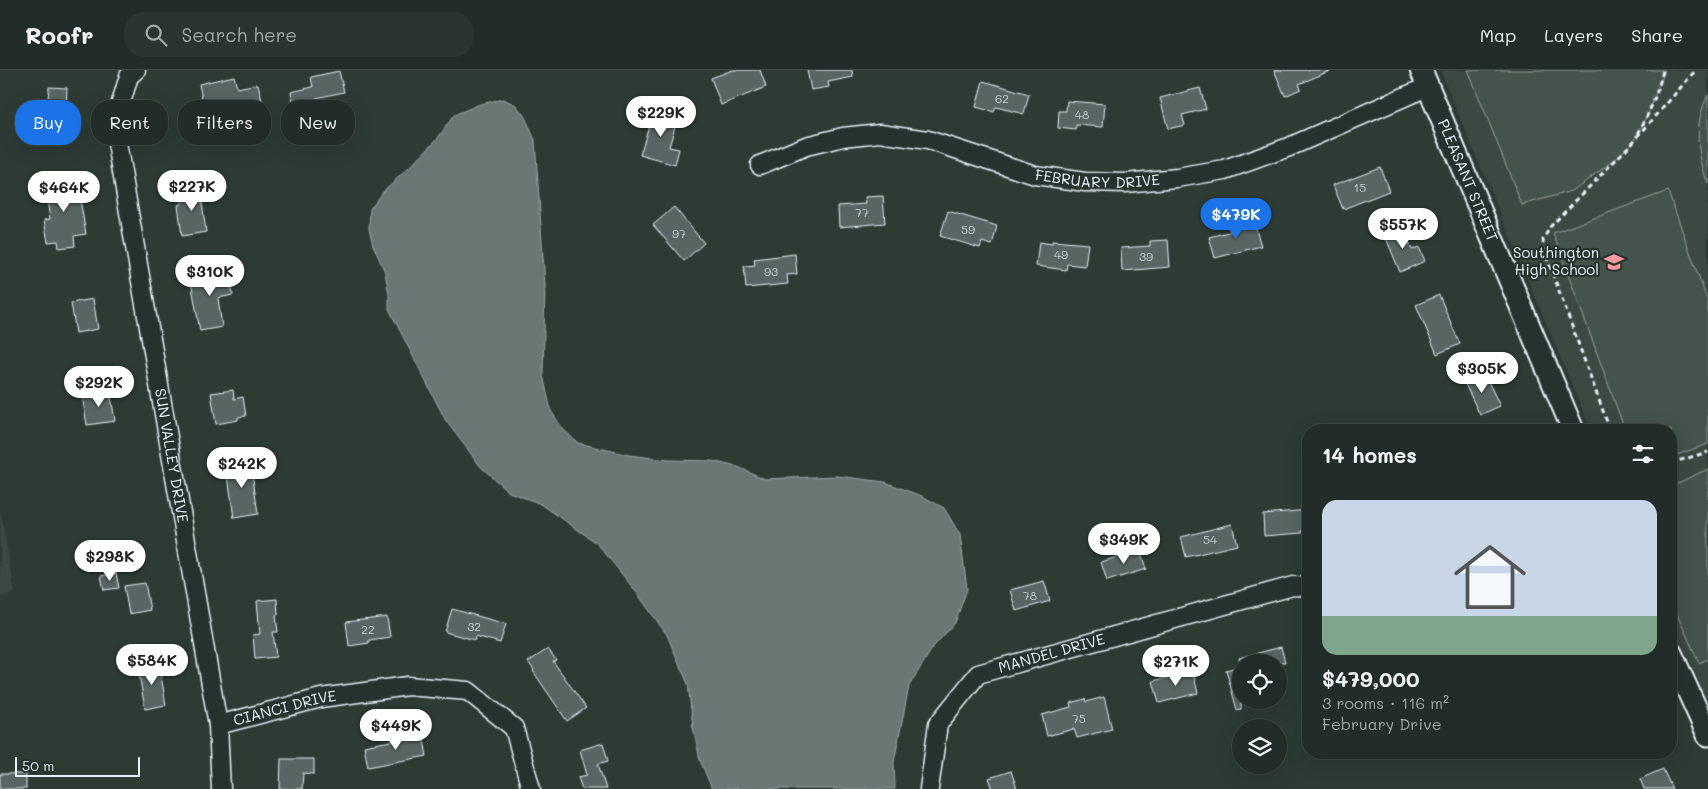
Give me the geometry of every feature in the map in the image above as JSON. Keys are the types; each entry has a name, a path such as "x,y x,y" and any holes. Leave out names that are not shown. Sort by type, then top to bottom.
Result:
{"street":[{"name":"SUN VALLEY DRIVE","path":"136,70 129,76 114,126 218,725 220,789"},
{"name":"FEBRUARY DRIVE","path":"760,165 806,146 843,137 880,133 928,140 1035,175 1084,182 1125,182 1177,178 1224,170 1289,146 1424,78"},
{"name":"PLEASANT STREET","path":"1424,78 1571,424"},
{"name":"MANDEL DRIVE","path":"929,789 938,724 978,674 1293,586 1302,587"},
{"path":"1677,666 1708,735"},
{"name":"CIANCI DRIVE","path":"218,725 321,698 408,686 468,691 514,728 531,789"}],"path":[{"path":"1634,141 1647,117 1659,88 1663,70"},
{"path":"1608,424 1543,246 1550,227 1634,141 1696,70"},
{"path":"1677,461 1708,452"}],"shaded area":[{"name":"Southington High School","path":"1440,70 1708,70 1708,703 1677,632 1677,424 1588,424"},
{"path":"1468,70 1665,70 1647,117 1634,141 1616,159 1572,191 1522,205"},
{"path":"1708,95 1708,184 1701,162 1698,140 1700,117"},
{"path":"503,99 516,105 525,117 535,140 545,285 543,375 551,411 563,429 578,443 629,455 668,460 711,461 738,467 765,479 838,476 885,482 922,496 944,508 960,535 967,589 955,623 933,647 909,686 894,762 895,789 712,789 700,760 693,727 688,684 667,635 637,593 597,543 541,504 509,492 481,467 446,421 389,309 389,294 385,272 373,245 369,229 370,209 383,191 408,169 438,138 454,115 480,104"},
{"path":"1668,191 1708,302 1708,444 1677,455 1677,424 1623,424 1553,233"},
{"path":"1708,469 1708,659 1699,663 1677,614 1677,483"},
{"path":"0,509 15,593 0,597"}],"building":[{"path":"733,70 760,70 766,87 721,105 711,78"},
{"path":"807,70 852,70 853,77 828,82 829,87 811,90"},
{"path":"1274,70 1332,70 1299,84 1301,89 1285,96"},
{"path":"339,71 344,92 316,98 316,100 293,100 291,92 313,87 311,77"},
{"path":"234,76 237,88 258,84 262,100 202,100 199,84"},
{"path":"983,81 1029,94 1024,114 996,107 994,112 976,107"},
{"path":"49,87 67,88 66,100 48,100"},
{"path":"1200,88 1206,109 1182,115 1185,125 1168,129 1160,98"},
{"path":"1067,101 1105,104 1103,127 1076,125 1076,130 1058,128 1059,111 1066,111"},
{"path":"654,109 678,116 669,147 679,149 675,165 640,155"},
{"path":"1380,167 1389,191 1343,209 1333,185"},
{"path":"73,176 77,197 80,199 86,234 74,236 75,246 59,248 58,241 48,242 44,220 50,219 45,187 55,185 54,179"},
{"path":"200,187 206,232 182,236 178,205 181,204 179,190"},
{"path":"883,196 885,223 839,227 838,206 866,204 865,197"},
{"path":"674,207 704,243 684,261 653,225"},
{"path":"948,211 997,226 992,245 982,242 980,248 940,236"},
{"path":"1253,219 1261,246 1215,258 1209,237 1236,230 1235,224"},
{"path":"1402,226 1412,250 1419,247 1425,261 1400,272 1384,233"},
{"path":"1168,240 1170,267 1122,271 1121,248 1150,246 1150,241"},
{"path":"1052,241 1088,244 1085,266 1067,264 1066,270 1036,266 1039,242 1052,244"},
{"path":"795,254 797,274 787,275 788,284 746,288 744,266 755,265 754,259"},
{"path":"219,270 220,274 229,273 233,295 218,298 222,327 200,331 190,276"},
{"path":"1439,295 1460,344 1437,354 1416,305"},
{"path":"93,299 98,329 76,333 71,303"},
{"path":"1484,373 1500,406 1480,415 1464,382"},
{"path":"233,390 234,399 243,397 246,416 238,417 238,420 216,424 211,393"},
{"path":"110,391 115,421 87,425 82,395"},
{"path":"247,459 249,472 252,472 258,514 234,518 226,462"},
{"path":"1302,511 1302,533 1264,536 1263,514"},
{"path":"1232,524 1237,545 1186,557 1181,537"},
{"path":"1140,550 1146,569 1107,581 1101,562"},
{"path":"116,573 119,588 104,590 101,576"},
{"path":"1044,581 1050,601 1016,611 1010,590"},
{"path":"145,583 150,610 129,614 124,586"},
{"path":"277,599 278,632 273,632 276,657 255,659 253,635 260,634 257,601"},
{"path":"452,609 506,624 500,643 476,636 475,640 445,632"},
{"path":"387,617 390,637 369,640 369,643 349,646 346,622"},
{"path":"1281,647 1283,654 1254,654"},
{"path":"548,649 556,660 553,661 586,708 567,721 528,662"},
{"path":"159,664 166,705 145,709 138,668"},
{"path":"1232,668 1232,692 1226,670"},
{"path":"1193,672 1198,693 1159,703 1153,681"},
{"path":"1104,697 1112,729 1077,738 1074,729 1047,736 1042,715 1071,707 1070,703 1085,699 1086,702"},
{"path":"423,735 427,756 368,767 364,746"},
{"path":"603,743 608,761 598,764 606,789 582,789 578,777 587,775 580,750"},
{"path":"281,759 314,759 314,774 303,773 302,789 280,789"},
{"path":"1663,769 1672,789 1644,789 1640,779"},
{"path":"1011,771 1017,789 993,789 989,778"},
{"path":"0,774 26,774 26,789 0,789"}],"place":[{"name":"Southington High School","path":"1614,262"}]}
